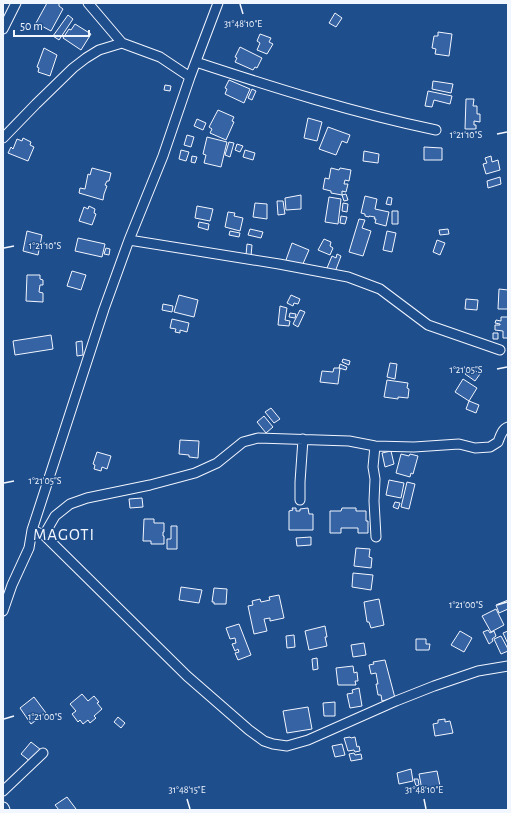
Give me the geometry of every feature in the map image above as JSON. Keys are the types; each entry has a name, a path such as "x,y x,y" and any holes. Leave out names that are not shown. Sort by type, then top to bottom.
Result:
{"street":[{"path":"3,29 16,3"},
{"path":"88,3 122,43 160,57 190,76"},
{"path":"3,611 12,586 29,548 32,530 104,310 129,240 163,156 190,76 218,3"},
{"path":"3,138 73,68 91,54 122,43"},
{"path":"196,62 324,103 401,123 436,130"},
{"path":"129,240 279,264 348,277 380,289 428,325 500,350"},
{"path":"44,535 55,516 63,509 77,501 195,473 217,463 237,446 249,440 258,438 303,439 349,441 375,446 414,447 459,444 475,448 490,447 498,442 500,436 508,427"},
{"path":"300,500 303,439"},
{"path":"375,446 373,467 375,479 374,501 376,537"},
{"path":"32,530 44,535 188,676 249,730 264,741 273,744 287,746 308,740 434,686 478,671 508,666"},
{"path":"3,791 43,753"}],"building":[{"path":"47,3 59,3 59,6 63,9 51,31 36,23"},
{"path":"335,13 342,18 336,27 329,23"},
{"path":"68,15 73,19 59,40 53,36"},
{"path":"75,24 91,34 81,50 63,38 69,29 71,30"},
{"path":"438,32 452,34 449,56 435,54 436,49 432,48 434,36 438,36"},
{"path":"260,34 271,38 269,42 273,44 267,54 257,50 260,43 257,41"},
{"path":"240,47 262,58 257,68 255,67 253,70 235,62 237,58 235,57"},
{"path":"44,48 57,55 50,76 38,72 39,68 37,67"},
{"path":"229,80 250,89 244,103 225,94 227,89 225,88"},
{"path":"433,81 453,84 451,93 432,89"},
{"path":"165,85 171,86 170,91 164,90"},
{"path":"252,89 256,91 252,100 248,98"},
{"path":"428,91 452,96 450,104 434,100 432,107 425,106"},
{"path":"466,99 474,99 473,106 477,106 477,114 480,114 480,122 474,121 476,129 465,129"},
{"path":"218,110 234,117 232,121 234,122 226,140 210,133 212,129 209,127"},
{"path":"308,118 322,122 317,141 304,138"},
{"path":"197,119 206,123 203,130 194,126"},
{"path":"328,127 350,135 347,143 342,141 336,155 319,149"},
{"path":"187,135 194,137 191,147 184,145"},
{"path":"207,137 227,142 221,167 204,163 206,155 203,154"},
{"path":"23,138 31,142 30,145 34,147 28,161 8,153 11,147 13,149 17,139 22,141"},
{"path":"229,142 234,143 230,157 225,155"},
{"path":"237,144 243,146 240,152 235,150"},
{"path":"424,147 442,148 442,160 424,160"},
{"path":"181,150 189,152 186,161 179,159"},
{"path":"245,150 255,153 253,160 243,157"},
{"path":"364,151 379,154 378,163 363,161"},
{"path":"192,156 197,157 195,163 191,162"},
{"path":"491,156 492,162 498,160 500,170 486,174 483,164 487,163 485,158"},
{"path":"92,168 111,173 109,181 107,181 105,185 107,186 103,200 79,193 80,188 85,189 88,174 90,175"},
{"path":"331,168 351,170 349,181 345,180 344,184 348,184 346,192 342,191 342,195 331,193 331,191 323,189 325,178 329,179"},
{"path":"500,177 501,184 488,188 487,181"},
{"path":"346,194 348,200 344,201 342,195"},
{"path":"301,195 301,209 286,210 285,198"},
{"path":"365,196 377,199 375,209 389,212 386,226 375,223 375,217 365,216 365,214 361,213"},
{"path":"329,197 341,199 338,224 325,222"},
{"path":"388,197 392,198 391,205 386,204"},
{"path":"277,201 283,201 285,214 278,215"},
{"path":"255,203 267,204 267,219 253,217"},
{"path":"343,203 348,204 347,212 342,211"},
{"path":"89,206 95,209 94,213 96,214 92,225 79,221 84,207 88,209"},
{"path":"197,206 213,209 210,221 195,218"},
{"path":"392,211 398,211 398,224 392,224"},
{"path":"228,212 235,213 234,216 243,218 240,231 225,227"},
{"path":"341,216 347,217 345,224 340,223"},
{"path":"359,219 365,220 362,228 371,231 363,256 349,252"},
{"path":"199,222 209,224 208,230 198,227"},
{"path":"250,229 263,232 261,238 248,235"},
{"path":"448,229 449,234 440,235 439,230"},
{"path":"27,231 42,235 38,255 23,251"},
{"path":"230,231 240,233 239,237 229,235"},
{"path":"387,231 396,233 392,252 383,250"},
{"path":"78,238 105,244 102,257 75,251"},
{"path":"324,239 331,242 330,246 333,248 330,255 318,250"},
{"path":"437,240 445,243 440,255 433,252"},
{"path":"292,243 309,250 302,266 286,260"},
{"path":"247,244 252,245 251,256 246,255"},
{"path":"106,248 110,249 109,255 104,254"},
{"path":"337,254 341,256 335,272 327,268 332,256 336,258"},
{"path":"72,271 86,275 81,290 67,286"},
{"path":"27,275 40,275 40,279 43,280 43,285 40,285 39,292 43,293 43,302 26,301"},
{"path":"499,289 508,290 508,309 498,309"},
{"path":"179,295 198,300 194,317 174,312"},
{"path":"291,295 300,299 298,304 294,303 293,306 287,303"},
{"path":"466,299 478,300 477,310 465,309"},
{"path":"163,304 173,306 172,312 162,310"},
{"path":"280,306 287,308 285,320 290,321 289,326 278,325"},
{"path":"300,310 305,312 298,327 293,324"},
{"path":"290,313 296,314 295,318 289,317"},
{"path":"501,317 508,317 508,338 503,338 503,331 495,330 495,325 500,325 495,323 496,320 501,321"},
{"path":"172,319 189,323 187,332 180,330 180,333 175,332 176,329 170,328"},
{"path":"493,333 498,333 498,339 493,339"},
{"path":"51,335 53,349 15,355 13,341"},
{"path":"82,341 83,355 77,356 76,342"},
{"path":"343,359 350,361 349,365 342,362"},
{"path":"390,363 397,364 395,379 387,377"},
{"path":"340,364 347,367 346,370 339,368"},
{"path":"470,367 480,374 475,381 465,374"},
{"path":"334,368 340,368 338,384 320,382 322,371 333,372"},
{"path":"463,379 477,388 469,401 455,392"},
{"path":"387,380 408,383 408,398 398,397 398,399 384,397"},
{"path":"469,401 479,405 476,413 466,409"},
{"path":"271,408 280,419 274,423 265,412"},
{"path":"264,416 273,427 266,433 257,422"},
{"path":"180,440 199,441 198,458 179,454"},
{"path":"391,451 394,464 385,467 382,453"},
{"path":"97,452 111,456 107,469 102,467 101,471 94,469 95,465 93,464"},
{"path":"401,454 418,456 413,474 411,473 410,477 396,473"},
{"path":"389,480 404,483 401,498 386,495"},
{"path":"407,482 415,484 409,509 401,507"},
{"path":"142,498 143,507 130,508 129,499"},
{"path":"395,502 400,503 398,509 393,507"},
{"path":"292,508 296,508 296,511 300,511 300,509 308,508 309,514 313,514 313,530 289,530 289,511 293,510"},
{"path":"342,508 356,508 356,511 366,511 368,533 358,533 358,528 341,528 341,533 330,533 330,511 341,511"},
{"path":"144,519 154,519 154,523 164,523 164,544 151,544 151,541 143,541"},
{"path":"171,526 177,526 177,549 167,549 167,539 171,539"},
{"path":"311,537 311,545 297,546 296,538"},
{"path":"356,548 370,549 369,557 372,558 371,568 354,566"},
{"path":"353,573 373,575 371,590 352,587"},
{"path":"181,587 202,590 199,603 179,600"},
{"path":"214,588 227,589 226,604 214,604 214,602 212,602"},
{"path":"279,595 284,618 270,621 270,618 264,619 267,631 254,634 248,606 253,605 252,601 260,599 261,602 270,600 269,597"},
{"path":"379,599 384,625 371,628 369,622 367,622 364,602"},
{"path":"508,600 508,609 499,613 496,605"},
{"path":"496,609 504,625 491,632 482,616"},
{"path":"239,624 251,655 238,660 235,653 239,652 238,649 235,651 232,644 236,643 235,638 230,639 226,628"},
{"path":"325,626 327,646 309,650 305,631"},
{"path":"488,630 490,633 494,631 496,636 489,644 483,632"},
{"path":"460,631 472,638 464,652 451,645"},
{"path":"508,631 508,644 503,633"},
{"path":"294,635 295,647 287,648 286,636"},
{"path":"501,636 508,651 501,654 494,639"},
{"path":"416,639 426,639 426,644 430,644 429,650 416,650"},
{"path":"364,643 366,655 353,657 351,645"},
{"path":"317,658 318,669 313,670 312,659"},
{"path":"385,660 395,698 382,701 381,695 378,695 376,673 371,674 369,665 374,664 373,662"},
{"path":"353,666 354,673 357,672 358,681 355,681 356,685 338,685 336,668"},
{"path":"359,688 362,706 350,708 347,694 353,693 352,690"},
{"path":"82,694 88,701 94,696 102,709 94,716 96,718 90,723 88,720 83,724 80,720 78,722 72,714 76,711 70,704"},
{"path":"34,697 46,713 31,724 20,708"},
{"path":"335,702 335,716 324,716 323,703"},
{"path":"308,707 312,729 287,733 283,711"},
{"path":"118,717 125,723 121,728 114,722"},
{"path":"445,719 445,722 450,721 453,733 435,736 433,724 438,723 438,720"},
{"path":"355,737 357,747 359,746 360,751 348,751 344,738"},
{"path":"31,742 41,750 31,762 21,754"},
{"path":"342,744 345,755 335,757 332,746"},
{"path":"354,753 355,755 361,754 362,759 351,761 349,754"},
{"path":"411,769 413,781 399,784 397,773"},
{"path":"437,771 440,786 422,790 419,774"},
{"path":"414,779 418,779 419,785 416,786"},
{"path":"67,797 76,809 59,810 55,805"}],"district":[{"name":"MAGOTI","path":"64,534"}]}
